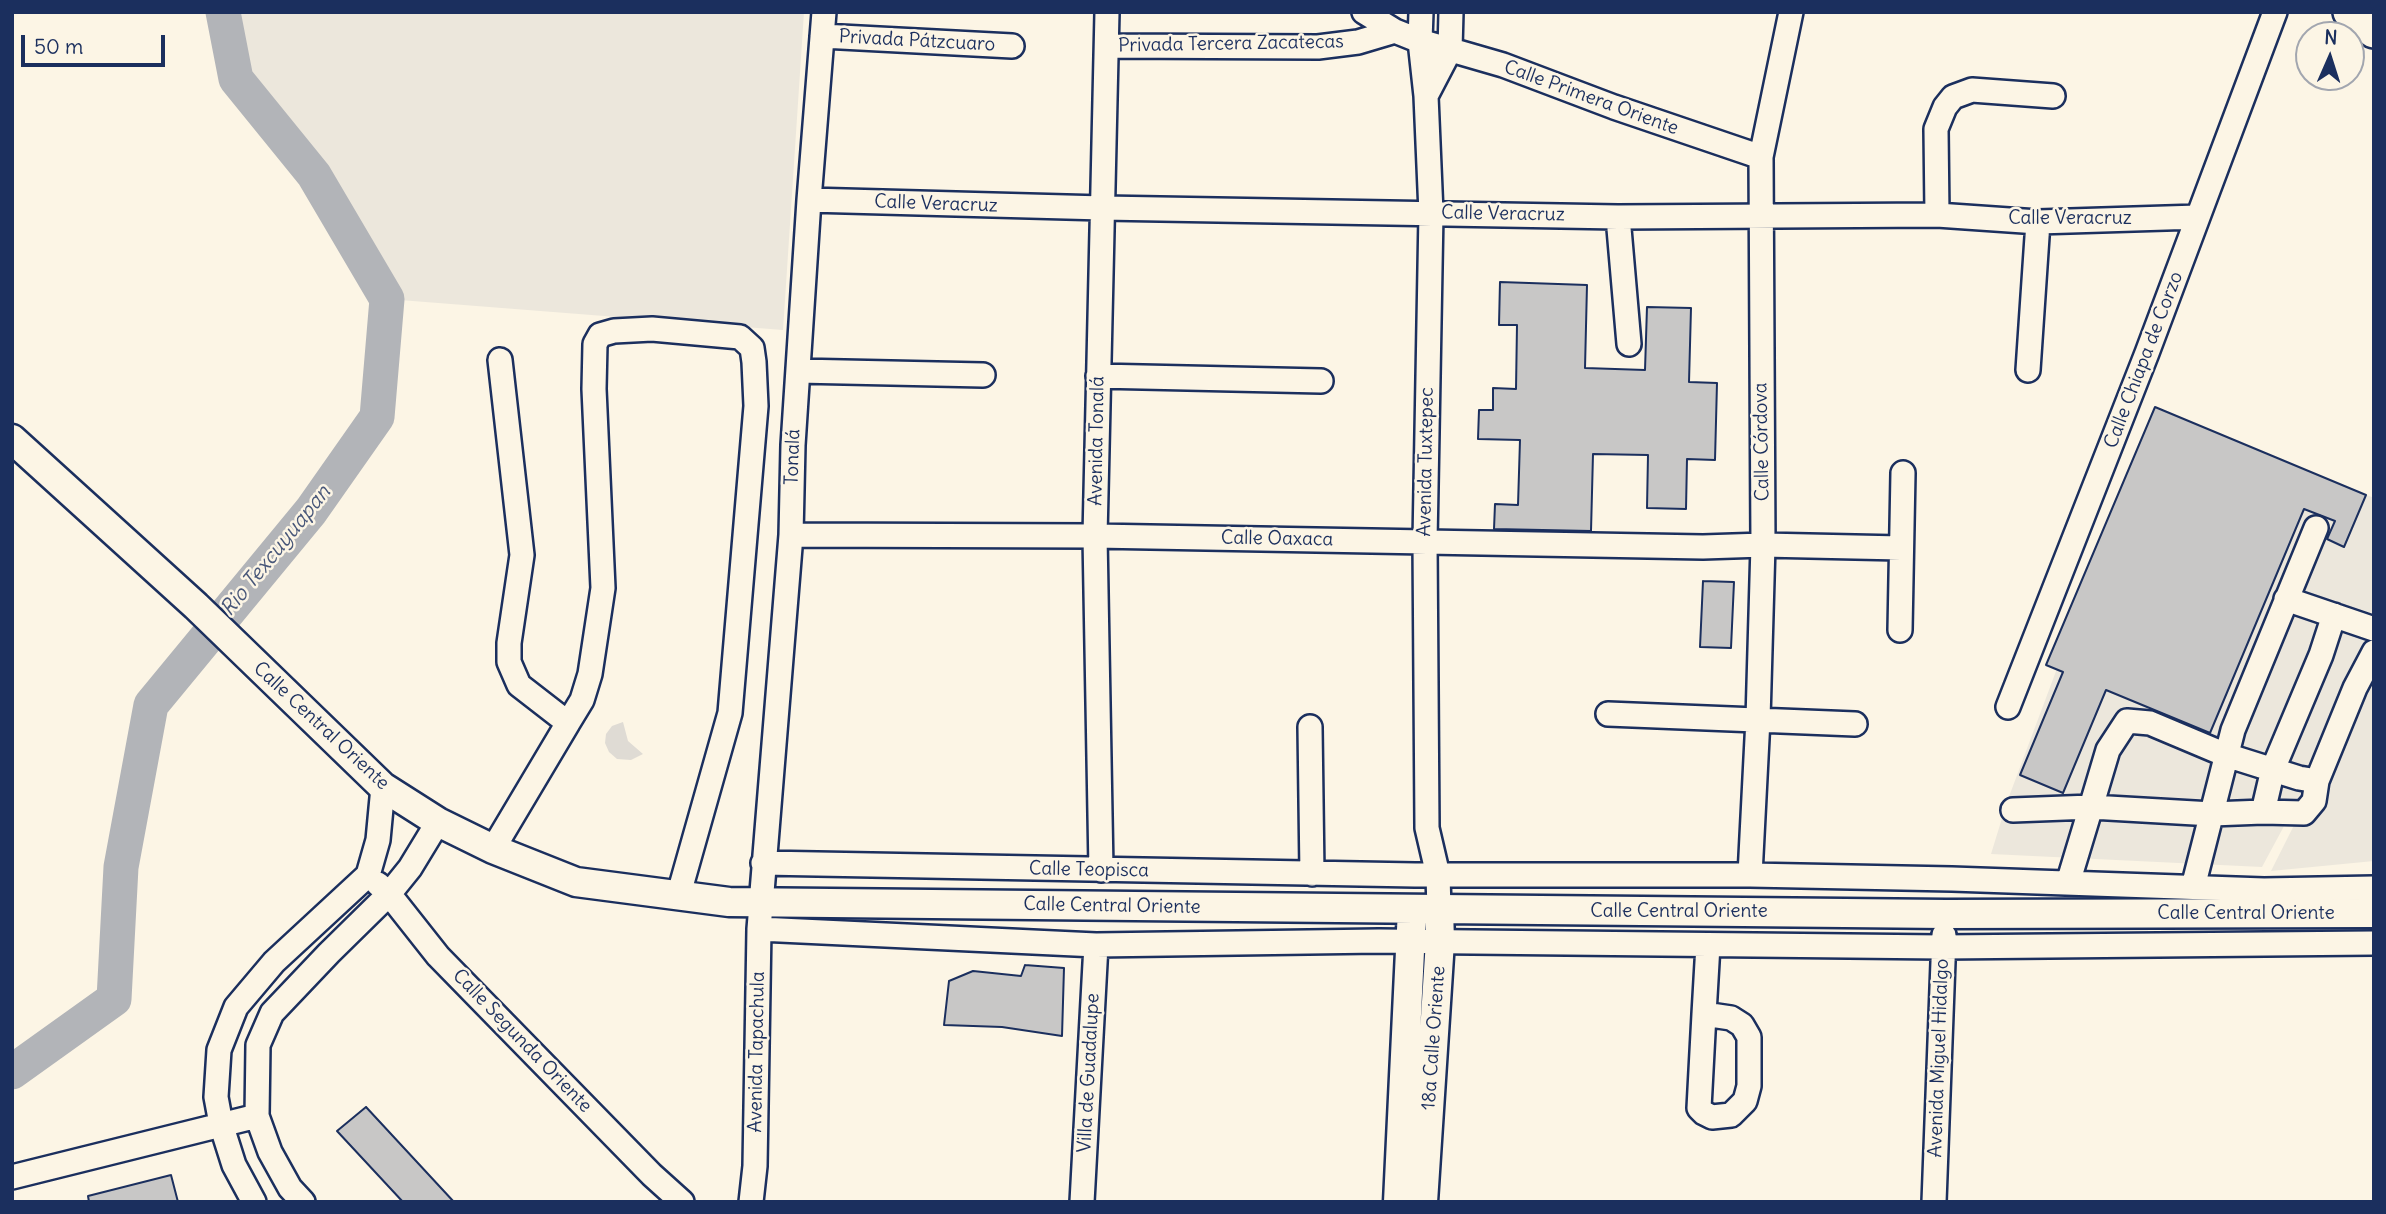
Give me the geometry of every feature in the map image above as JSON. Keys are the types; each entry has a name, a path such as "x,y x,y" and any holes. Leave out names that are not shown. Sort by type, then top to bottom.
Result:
{"highway":[{"path":"2350,12 2374,31"}],"main road":[{"name":"Calle Central Oriente","path":"12,439 196,606 383,788 438,822 576,883 729,902 760,915 1425,910 2374,914"},
{"name":"18a Calle Oriente","path":"1398,1202 1410,941 1425,910"},
{"name":"18a Calle Oriente","path":"1423,1202 1440,942 1425,910"}],"street":[{"name":"Tonalá","path":"760,915 791,535 793,445 808,200 824,12"},
{"name":"Avenida Tonalá","path":"1101,870 1095,536 1107,12"},
{"name":"Calle Primera Oriente","path":"1364,12 1395,32 1503,65 1614,107 1761,157"},
{"name":"Avenida Tuxtepec","path":"1421,12 1420,41 1426,96 1431,213 1425,541 1427,875"},
{"path":"1450,50 1451,12"},
{"name":"Calle Córdova","path":"1750,875 1763,545 1761,157 1791,12"},
{"name":"Calle Chiapa de Corzo","path":"2008,707 2147,353 2275,12"},
{"name":"Privada Tercera Zacatecas","path":"1107,46 1318,47 1358,42 1395,32"},
{"name":"Privada Pátzcuaro","path":"822,36 1012,46"},
{"name":"Avenida Tuxtepec","path":"1426,96 1450,50"},
{"path":"1937,215 1936,129 1945,107 1953,97 1972,90 2053,96"},
{"name":"Calle Veracruz","path":"808,200 1618,217 1937,215 2038,222 2197,217"},
{"path":"1618,217 1629,344"},
{"path":"2028,370 2038,222"},
{"path":"494,849 582,699 590,674 603,588 594,413 595,344 600,335 614,331 652,329 740,337 752,348 755,406 730,713 678,897"},
{"path":"500,360 522,555 509,643 509,662 519,685 568,723"},
{"path":"798,371 983,375"},
{"path":"1098,376 1321,382"},
{"path":"1900,630 1903,473"},
{"path":"2193,887 2233,730 2316,528"},
{"name":"Calle Oaxaca","path":"791,535 1095,536 1901,548"},
{"path":"2286,599 2374,629"},
{"path":"2263,811 2273,769 2321,654 2333,615"},
{"path":"2013,810 2091,807 2212,814 2263,811 2304,813 2314,801 2317,781 2355,688 2374,652"},
{"path":"1608,714 1855,724"},
{"path":"2068,883 2108,750 2127,721 2150,723 2227,755 2317,781"},
{"path":"1310,727 1312,874"},
{"path":"254,1202 234,1165 221,1124 216,1097 219,1050 236,1007 274,962 368,875 381,825 383,788"},
{"path":"303,1202 290,1188 270,1152 257,1115 258,1045 272,1013 389,894 410,868 438,822"},
{"name":"Calle Teopisca","path":"763,863 1312,874 1750,875 2264,890 2374,888"},
{"name":"Calle Segunda Oriente","path":"368,875 389,894 438,956 652,1175 682,1202"},
{"name":"18a Calle Oriente","path":"1425,910 1427,875"},
{"name":"Avenida Miguel Hidalgo","path":"1934,1202 1942,947 1946,914"},
{"path":"760,915 1096,945 1410,941 1942,947 2374,943"},
{"name":"Avenida Tapachula","path":"751,1202 755,1166 760,915"},
{"name":"Villa de Guadalupe","path":"1082,1202 1096,945"},
{"path":"1704,1014 1707,945"},
{"path":"12,1177 257,1115"}],"shaded area":[{"path":"223,12 804,12 783,330 387,299 314,175 236,79"},
{"path":"2155,407 2374,498 2374,659 2262,867 1991,854 2007,802"},
{"path":"2374,666 2374,861 2271,871"},
{"path":"623,722 628,741 643,754 631,760 617,759 609,752 605,743 606,734 612,726"}],"building":[{"path":"1500,282 1587,285 1585,368 1645,370 1647,307 1691,308 1689,382 1717,383 1715,460 1687,459 1686,509 1647,508 1648,455 1593,454 1591,531 1494,529 1495,504 1518,505 1520,440 1478,439 1479,410 1493,410 1493,388 1516,389 1517,325 1499,325"},
{"path":"2155,407 2366,495 2344,547 2327,539 2335,521 2304,509 2210,733 2106,690 2063,793 2020,775 2063,672 2046,665"},
{"path":"1703,581 1734,582 1731,648 1700,647"},
{"path":"1025,965 1064,968 1062,1036 1002,1027 944,1025 949,981 973,971 1021,976"},
{"path":"366,1107 454,1202 403,1202 337,1131"},
{"path":"171,1175 178,1202 89,1202 88,1196"}],"waterway":[{"name":"Rio Texcuyuapan","path":"12,1072 114,999 121,867 151,705 311,511 377,417 387,299 314,175 236,79 223,12"}]}
